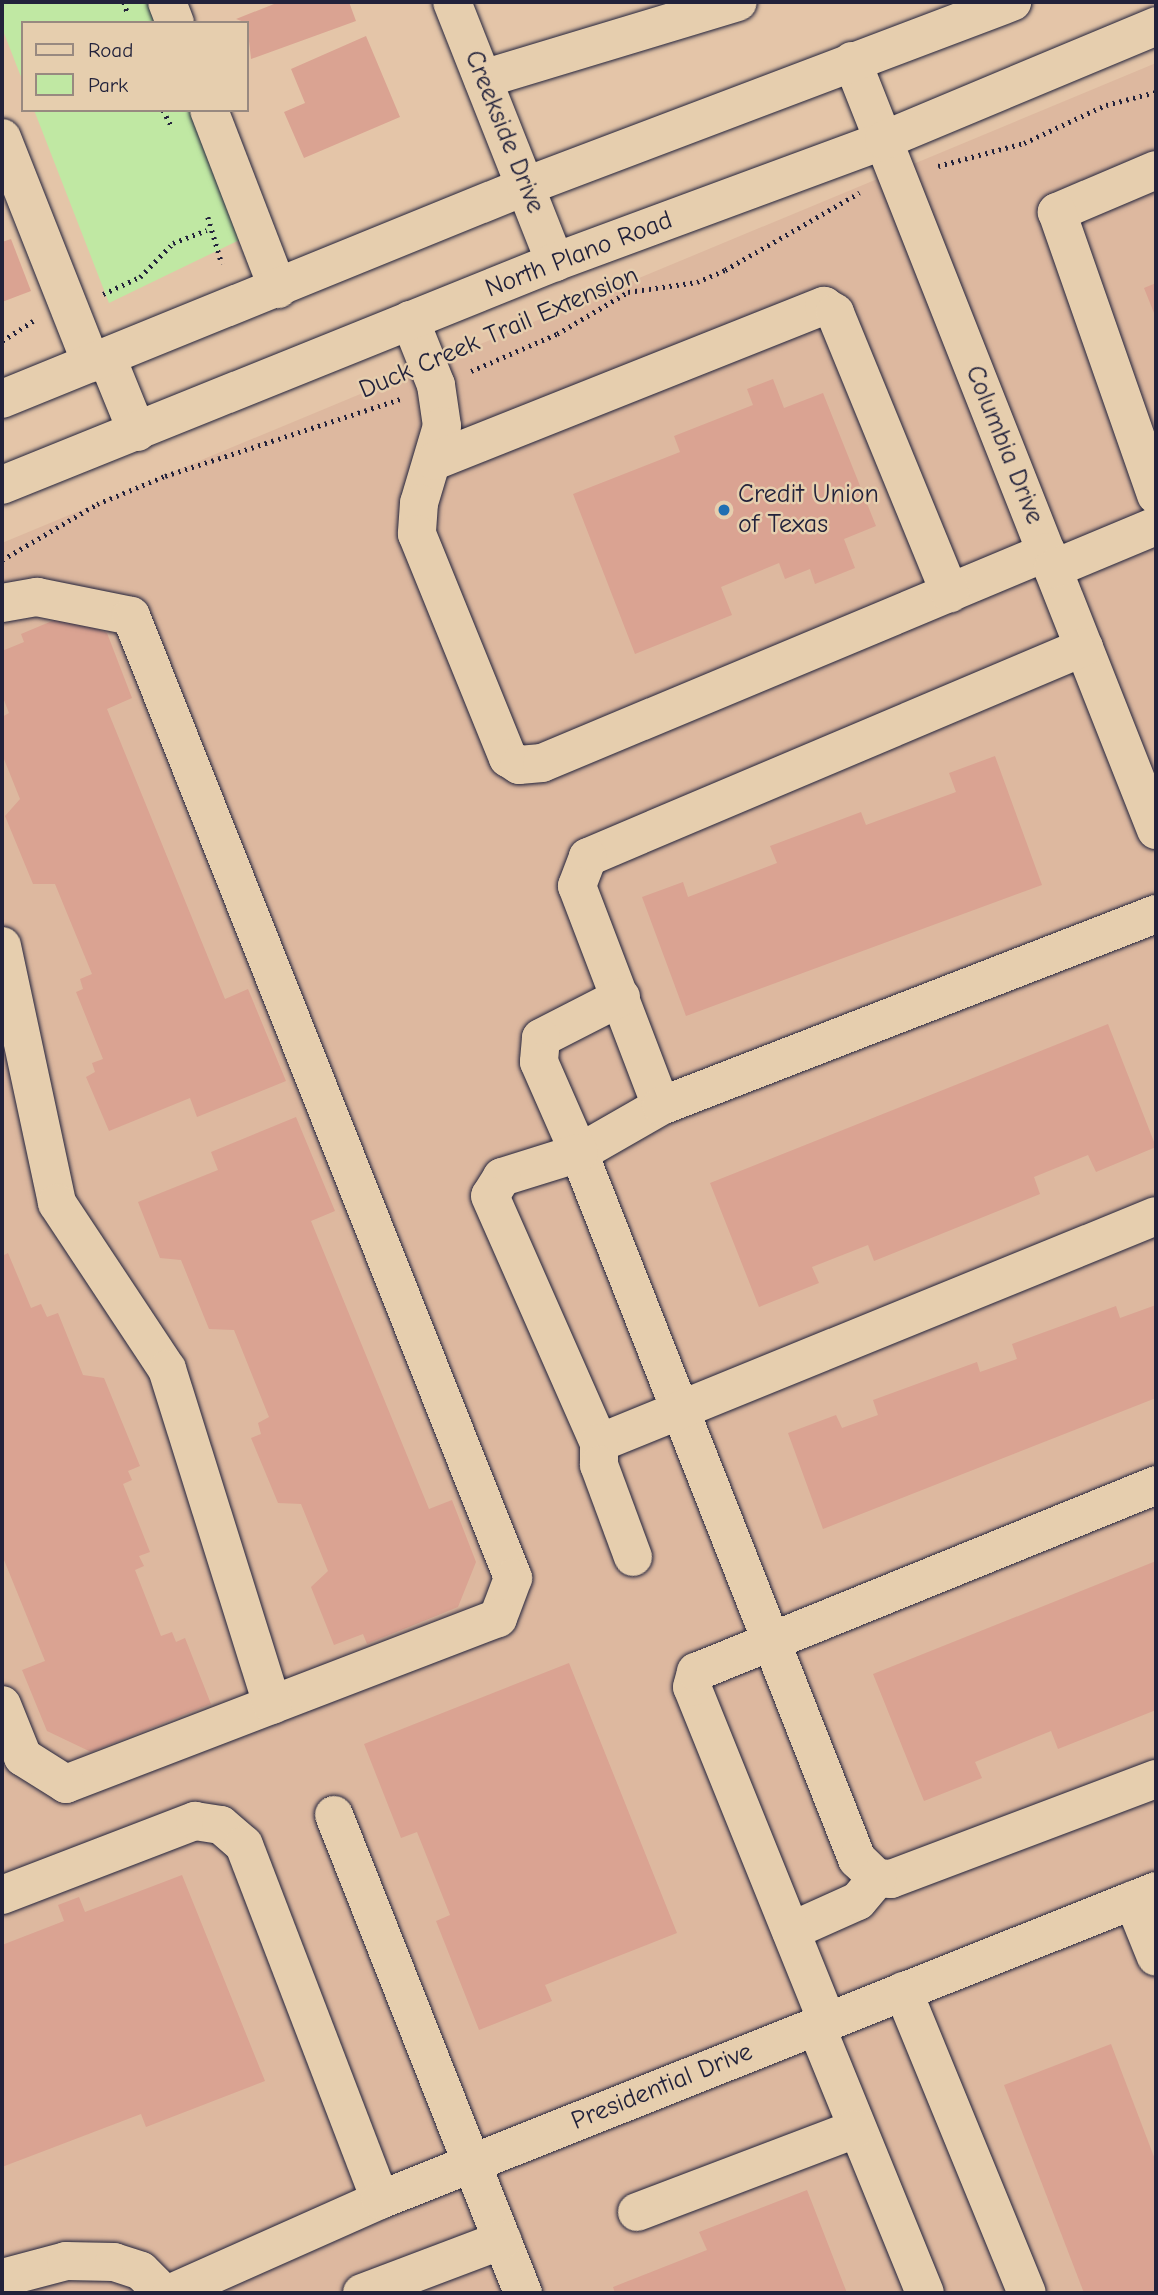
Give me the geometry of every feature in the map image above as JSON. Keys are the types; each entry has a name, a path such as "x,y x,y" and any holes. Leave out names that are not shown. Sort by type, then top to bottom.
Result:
{"main road":[{"path":"167,2 174,21"},
{"name":"Creekside Drive","path":"452,2 555,262"},
{"path":"483,79 738,2"},
{"path":"2,399 526,186 1012,2"},
{"name":"North Plano Road","path":"2,485 555,262 884,140 1156,26"},
{"name":"Columbia Drive","path":"852,61 1156,830"},
{"path":"210,112 278,289"},
{"path":"2,138 99,360 137,432"},
{"path":"1156,170 1057,212 1156,495"},
{"path":"434,461 824,306 835,313 950,593"},
{"path":"410,320 436,385 442,426 434,461 419,502 417,534 508,758 519,765 542,763 950,593 1156,526"},
{"path":"2,603 37,597 131,616 513,1578 498,1618 66,1784 23,1758 2,1705"},
{"path":"661,1106 577,886 587,857 1084,648"},
{"path":"633,1557 599,1465 599,1443 490,1196 502,1177 579,1153 661,1106 1156,914"},
{"path":"2,946 57,1203 167,1369 272,1705"},
{"path":"621,998 541,1038 539,1062 579,1153 681,1407 857,1859 877,1878 891,1879 1156,1779"},
{"path":"599,1443 681,1407 1156,1216"},
{"path":"925,2293 855,2129 791,1931 692,1687 696,1672 1156,1485"},
{"path":"334,1815 523,2293"},
{"path":"2,1895 195,1821 221,1825 244,1845 380,2200"},
{"path":"791,1931 858,1901 877,1878"},
{"path":"1144,1895 1156,1956"},
{"name":"Presidential Drive","path":"171,2293 380,2200 1144,1895"},
{"path":"903,1991 1027,2293"},
{"path":"637,2212 855,2129"},
{"path":"362,2293 502,2240"},
{"path":"2,2277 66,2261 114,2262 141,2271 163,2293"}],"path":[{"path":"938,166 1024,143 1106,105 1156,92"},
{"name":"Duck Creek Trail Extension","path":"2,560 97,505 260,441 351,418 436,385 558,334 628,292 697,282 724,270 859,193"}],"shaded area":[{"path":"1156,63 1156,2293 2,2293 2,543"}],"green space":[{"path":"2,2 175,2 182,21 21,21 21,77 2,28"},
{"path":"35,112 218,112 262,229 109,303"}],"building":[{"path":"279,2 349,2 356,21 251,59 248,21 236,19"},
{"path":"366,36 400,117 304,158 284,112 305,103 291,69"},
{"path":"11,239 31,291 2,302 2,242"},
{"path":"1156,283 1156,318 1144,288"},
{"name":"Credit Union of Texas","path":"773,379 784,408 823,393 876,526 844,539 855,568 815,584 810,569 785,579 779,563 721,587 732,615 635,654 573,494 680,452 674,436 753,405 747,389"},
{"path":"64,616 107,633 132,698 107,709 225,999 248,989 286,1081 197,1117 190,1098 109,1131 86,1077 95,1072 92,1063 103,1059 76,992 83,989 80,979 92,974 55,884 33,884 5,816 20,799 2,754 2,717 9,713 2,695 2,651 24,642 21,634"},
{"path":"995,756 1042,885 686,1016 642,897 683,882 688,897 777,863 770,846 861,812 866,825 956,792 949,773"},
{"path":"1108,1024 1156,1147 1096,1172 1088,1155 1034,1177 1040,1194 874,1261 868,1245 812,1267 819,1283 759,1307 710,1183"},
{"path":"296,1117 335,1211 311,1221 429,1509 452,1500 476,1562 458,1607 367,1644 363,1634 334,1645 311,1587 328,1571 301,1504 278,1503 251,1438 261,1434 258,1423 269,1417 234,1330 209,1329 181,1260 160,1258 138,1202 218,1170 211,1152"},
{"path":"8,1253 31,1308 41,1304 47,1317 58,1313 83,1375 104,1378 140,1466 128,1471 132,1480 123,1484 150,1552 139,1556 144,1566 135,1570 161,1636 172,1632 176,1642 185,1638 211,1704 91,1752 47,1731 22,1670 45,1661 2,1555 2,1256"},
{"path":"1156,1305 1156,1398 823,1529 788,1433 836,1415 842,1428 878,1415 873,1400 977,1362 980,1372 1017,1359 1012,1344 1116,1306 1120,1318"},
{"path":"1156,1561 1156,1710 1058,1749 1051,1731 975,1762 982,1778 924,1801 873,1674"},
{"path":"569,1663 677,1933 545,1985 552,2001 479,2030 436,1921 450,1915 417,1832 401,1838 364,1744"},
{"path":"182,1875 265,2081 146,2127 141,2114 2,2167 2,1945 64,1921 58,1905 79,1897 85,1912"},
{"path":"1111,2044 1156,2162 1156,2293 1084,2293 1004,2085"},
{"path":"807,2190 847,2293 615,2293 613,2287 707,2250 699,2232"}],"place":[{"name":"Credit Union of Texas","path":"724,510"}]}
